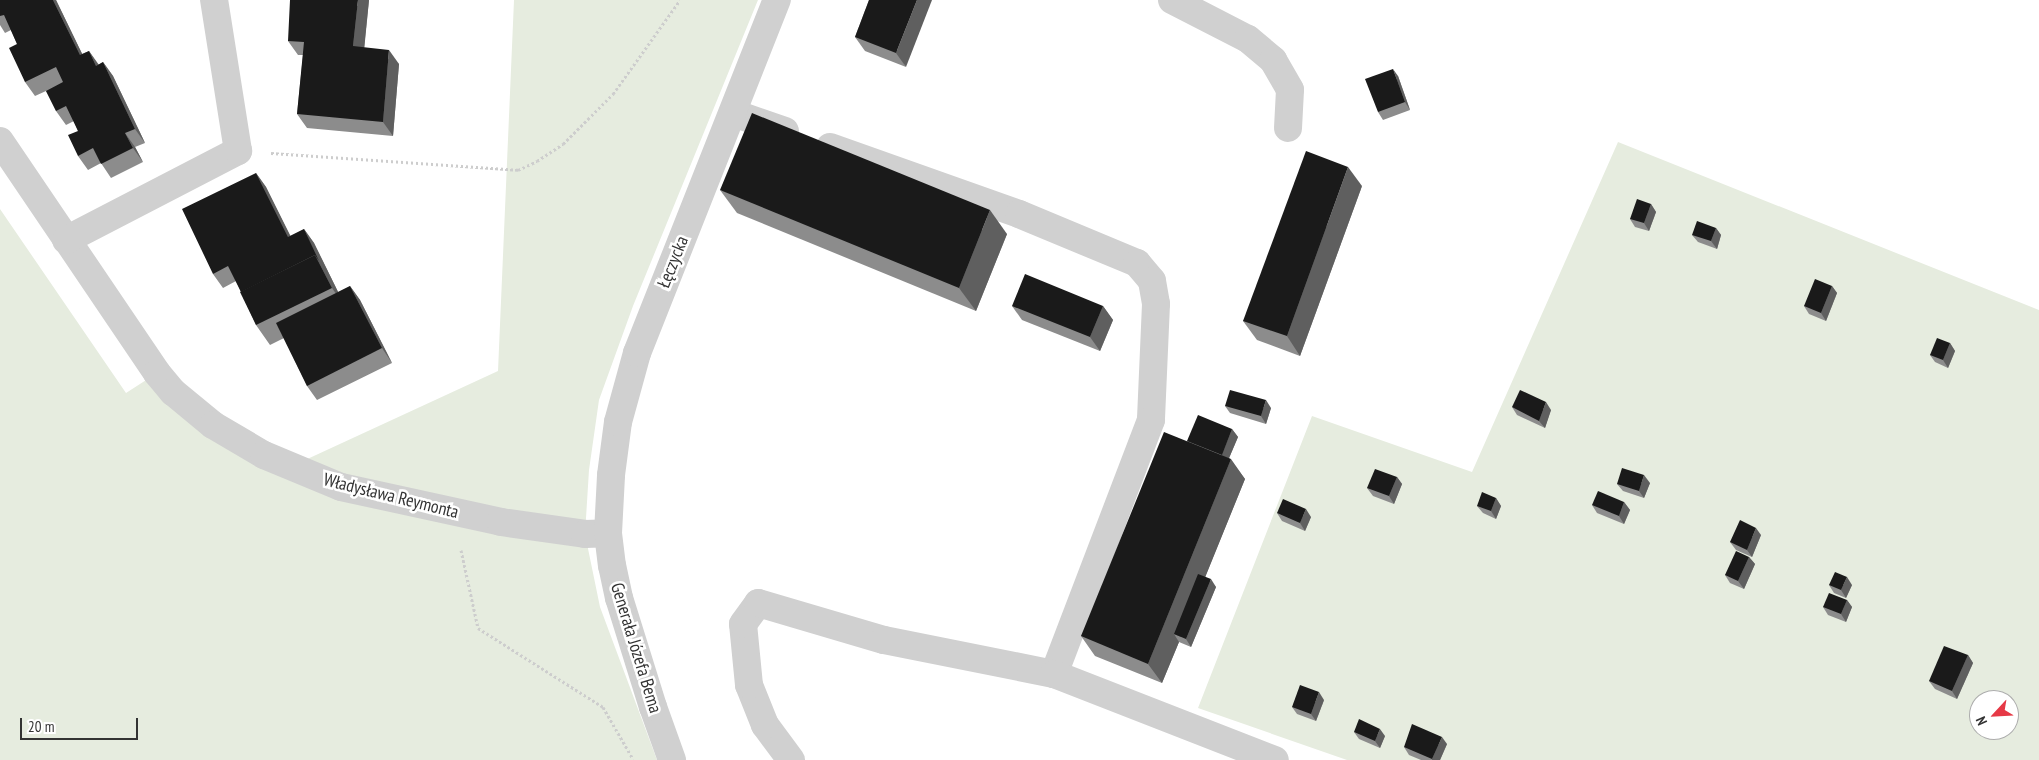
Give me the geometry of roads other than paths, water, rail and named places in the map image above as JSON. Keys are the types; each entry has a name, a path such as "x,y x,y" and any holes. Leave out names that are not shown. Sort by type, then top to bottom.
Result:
{"street":[{"path":"66,240 238,151 214,0"},
{"name":"Łęczycka","path":"608,533 611,475 618,422 637,353 777,0"},
{"path":"1172,0 1248,39 1273,60 1290,90 1288,128"},
{"path":"733,113 1019,214 1137,263 1152,281 1156,304 1151,420 1054,674"},
{"name":"Władysława Reymonta","path":"0,141 156,372 179,398 213,425 264,455 341,487 501,522 585,534 608,533"},
{"name":"Generała Józefa Bema","path":"608,533 619,598 653,707 672,760"},
{"path":"791,760 765,725 749,685 743,624 758,603 884,640 1054,674 1275,760"}]}
